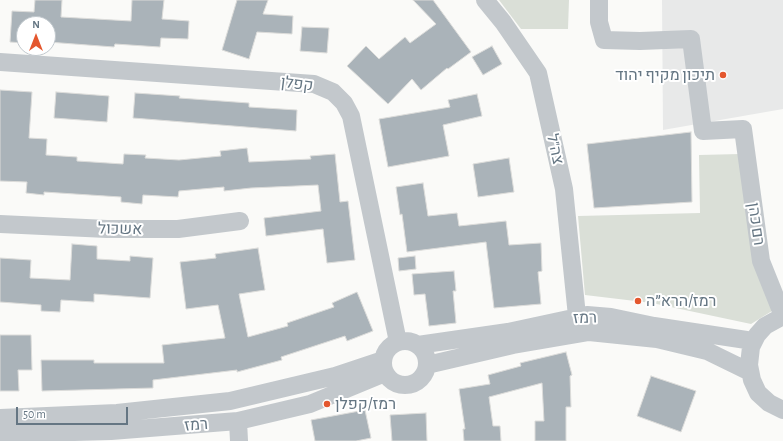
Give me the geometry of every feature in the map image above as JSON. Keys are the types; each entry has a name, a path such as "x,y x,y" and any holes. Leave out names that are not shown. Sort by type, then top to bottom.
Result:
{"street":[{"name":"צה\"ל","path":"485,0 503,22 538,73 564,189 577,316"},
{"name":"רם כהן","path":"599,0 600,22 604,40 640,42 691,39 702,131 743,129 761,261 783,316"},
{"name":"קפלן","path":"0,62 314,84 333,92 344,103 351,116 398,342"},
{"name":"אשכול","path":"0,224 107,229 178,229 240,221"},
{"name":"רמז","path":"418,345 508,332 577,316 611,317 654,326 753,341"},
{"path":"783,316 765,326 753,341 749,354 750,372 758,392 769,404 783,410"},
{"name":"רמז","path":"427,365 513,345 589,332 657,339 707,351 750,372"},
{"path":"405,341 418,345 426,357 427,365 422,378 409,385 395,384 384,367 388,349 398,342 405,341"},
{"name":"רמז","path":"0,418 117,414 230,401 335,376 384,367"},
{"name":"רמז","path":"0,434 111,431 238,421 310,404 384,367"},
{"path":"238,421 239,441"}],"shaded area":[{"path":"499,0 569,0 568,29 521,29"},
{"name":"תיכון מקיף יהוד","path":"662,0 783,0 783,109 663,130"},
{"path":"740,154 772,311 751,324 652,303 585,295 578,216 700,213 699,155"}],"building":[{"path":"35,0 62,0 61,17 131,21 132,0 164,0 162,19 189,21 188,39 161,38 160,47 115,44 114,47 56,43 56,16 16,16 16,42 10,42 12,11 34,12"},
{"path":"237,0 268,0 263,14 293,16 292,34 257,32 249,59 222,50"},
{"path":"413,0 433,0 471,52 448,69 447,68 421,90 412,79 388,104 347,66 366,46 379,59 405,37 410,43 436,24"},
{"path":"302,27 329,28 327,53 300,51"},
{"path":"492,46 502,64 483,75 472,57"},
{"path":"0,90 32,92 29,138 47,139 46,155 77,157 77,161 123,164 124,154 146,155 145,158 179,160 221,156 220,151 247,148 249,162 311,159 310,156 335,154 340,202 348,201 355,260 327,263 323,229 266,236 264,218 321,211 318,185 251,188 224,191 224,187 179,191 178,197 143,195 142,204 121,202 121,197 44,192 44,195 26,193 27,182 0,181"},
{"path":"56,92 109,96 107,122 54,118"},
{"path":"135,93 249,103 249,107 297,110 296,131 133,118"},
{"path":"477,94 482,116 443,125 449,156 388,167 379,119 450,107 448,100"},
{"path":"691,132 692,202 594,208 587,144"},
{"path":"509,158 514,192 478,197 473,164"},
{"path":"423,183 428,216 457,213 459,226 506,221 509,245 541,243 542,271 538,272 541,304 494,308 486,242 407,252 402,214 400,215 396,187"},
{"path":"72,244 97,246 97,259 130,261 130,256 153,258 150,298 94,294 94,302 61,300 60,312 41,311 41,305 0,302 0,258 31,260 30,278 70,280"},
{"path":"258,248 265,290 239,294 248,337 288,326 287,323 334,307 332,303 357,292 373,331 347,341 345,336 281,357 282,360 237,372 237,370 153,380 153,388 42,391 41,360 94,360 94,363 164,363 162,345 225,338 218,305 186,309 180,262 216,258 215,254"},
{"path":"415,256 416,269 399,271 398,258"},
{"path":"454,271 456,291 453,291 456,323 429,326 425,294 414,295 412,274"},
{"path":"0,335 31,335 32,370 18,370 19,391 0,391"},
{"path":"566,352 572,375 570,376 571,407 566,407 566,441 535,441 535,421 544,421 542,383 489,397 493,426 500,426 501,441 464,441 463,429 465,429 459,389 490,384 488,375 521,366 520,363"},
{"path":"651,376 696,391 681,432 637,416"},
{"path":"365,410 371,438 356,441 315,441 311,420"},
{"path":"426,413 427,441 392,441 390,415"}],"place":[{"name":"תיכון מקיף יהוד","path":"723,75"},
{"name":"רמז/הרא״ה","path":"638,301"},
{"name":"רמז/קפלן","path":"327,404"}]}
